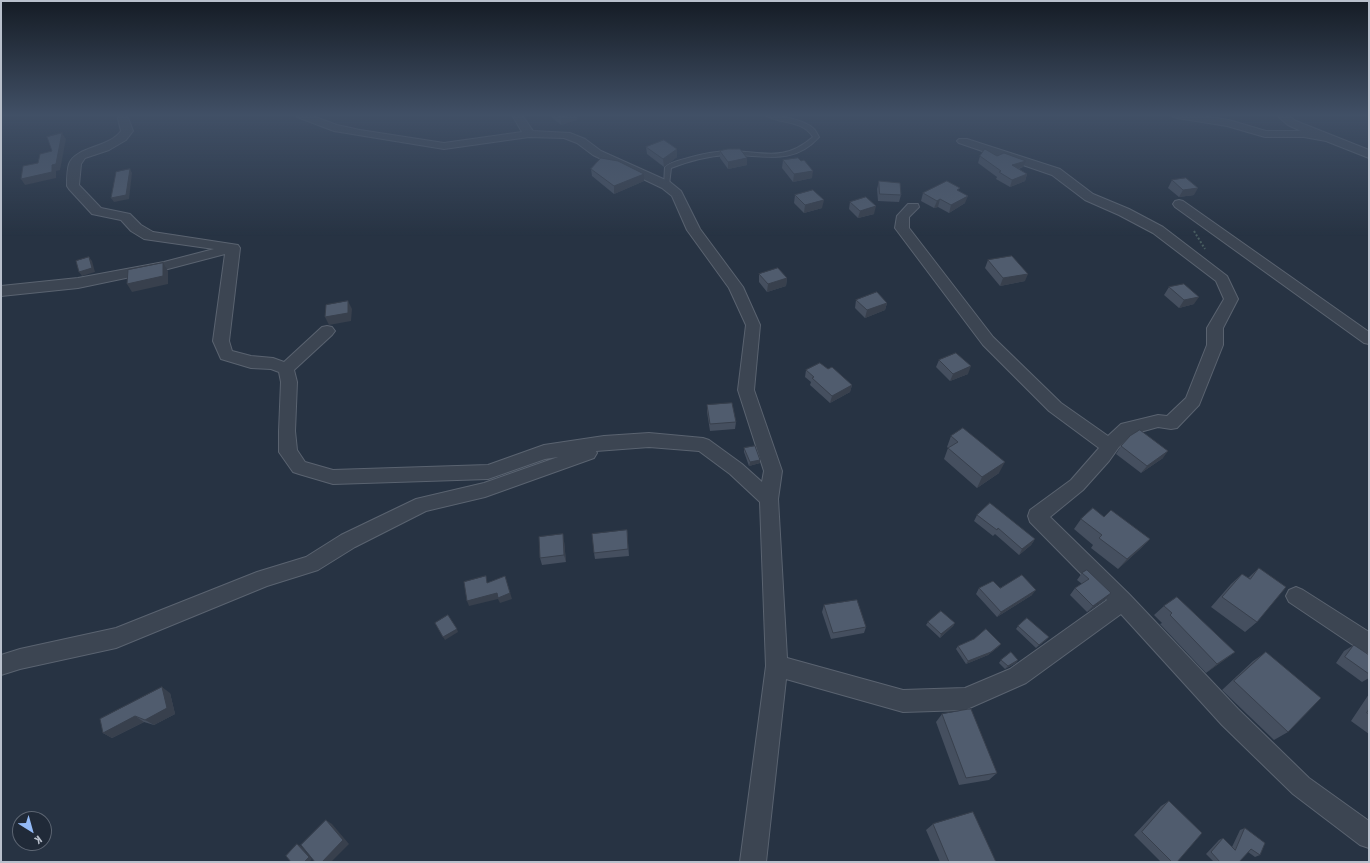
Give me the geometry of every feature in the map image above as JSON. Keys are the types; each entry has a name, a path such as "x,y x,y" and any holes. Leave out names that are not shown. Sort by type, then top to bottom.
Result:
{"street":[{"path":"83,155 75,164 74,186 97,211 125,217 136,228 149,236 232,248"},
{"path":"603,155 666,185 677,194 694,230 736,288 753,325 746,390 773,470 770,499 777,666 753,862"},
{"path":"1006,155 1056,172 1089,197 1124,212 1158,230 1222,279 1231,299 1215,328 1215,345 1194,401 1171,422 1158,421 1127,429 1077,485 1037,516 1122,601 1230,717 1296,780 1369,836"},
{"path":"1179,204 1369,339"},
{"path":"913,207 903,216 902,228 988,341 1055,407 1110,447"},
{"path":"1,291 78,283 164,266 232,248"},
{"path":"232,248 221,341 226,355 251,362 273,364 286,369"},
{"path":"286,369 327,331"},
{"path":"286,369 289,382 287,431 288,452 299,467 333,477 488,472 544,452 604,443 649,440 703,445 736,469 770,499"},
{"path":"1,665 20,659 116,638 264,578 311,564 348,541 422,504 485,490 582,454 602,449 604,443"},
{"path":"1296,596 1369,644"},
{"path":"777,666 903,701 965,699 1018,676 1122,601"}],"lane":[{"path":"666,185 668,167 689,159 708,155"},
{"path":"758,155 770,157 787,155"}],"path":[{"path":"1179,204 1206,252"}],"building":[{"path":"40,155 58,155 56,164 52,165 52,172 21,179 23,166 38,163"},
{"path":"658,155 668,155 663,159"},
{"path":"723,155 745,155 747,158 728,162"},
{"path":"1010,155 1026,161 1012,165 1027,174 1012,180 999,172 1001,171 980,156"},
{"path":"601,158 618,161 644,174 614,186 591,169"},
{"path":"798,158 801,161 804,160 813,171 794,174 783,160"},
{"path":"130,169 126,195 111,198 116,172"},
{"path":"1186,178 1198,188 1183,190 1172,180"},
{"path":"879,181 900,183 901,195 880,194"},
{"path":"947,181 960,188 957,190 968,196 951,205 940,199 937,201 923,193"},
{"path":"813,190 824,200 805,205 795,195"},
{"path":"866,197 876,206 860,211 850,202"},
{"path":"1012,256 1028,274 1003,278 988,260"},
{"path":"89,257 92,268 79,272 76,261"},
{"path":"163,263 163,276 127,284 128,270"},
{"path":"778,268 787,278 768,284 759,274"},
{"path":"1184,284 1199,297 1184,300 1169,287"},
{"path":"877,292 887,303 867,310 856,300"},
{"path":"348,301 348,313 325,317 326,305"},
{"path":"956,353 971,366 953,374 939,360"},
{"path":"820,363 828,369 832,367 852,385 832,396 812,378 814,377 806,370"},
{"path":"732,403 736,422 710,424 707,405"},
{"path":"963,428 1005,462 982,477 948,448 958,442 951,436"},
{"path":"1140,430 1168,451 1147,466 1121,446 1130,436"},
{"path":"755,446 760,460 750,462 744,448"},
{"path":"990,503 1035,539 1022,549 998,528 997,530 977,515"},
{"path":"1093,508 1104,517 1111,510 1150,539 1127,559 1099,538 1102,535 1081,519"},
{"path":"627,530 628,549 594,553 592,534"},
{"path":"563,534 564,555 540,558 539,537"},
{"path":"1259,568 1286,587 1257,622 1222,597 1242,574 1250,579"},
{"path":"1087,570 1111,593 1093,606 1075,588 1089,579 1082,573"},
{"path":"1022,575 1036,590 1001,612 979,588 993,581 1000,588"},
{"path":"486,576 487,583 505,576 510,593 498,598 497,593 467,601 464,582"},
{"path":"1177,597 1235,652 1217,664 1170,615 1172,613 1164,606"},
{"path":"857,600 866,627 833,633 824,605"},
{"path":"941,611 955,623 941,634 928,622"},
{"path":"448,615 457,629 443,637 435,623"},
{"path":"1027,618 1049,637 1039,645 1018,626"},
{"path":"986,629 1001,644 991,652 968,661 958,646 974,639"},
{"path":"1354,645 1369,655 1369,674 1345,657"},
{"path":"1011,652 1018,660 1008,666 1001,660"},
{"path":"1266,652 1321,698 1288,732 1234,681"},
{"path":"162,687 167,708 145,720 135,716 103,733 100,719"},
{"path":"971,709 997,773 966,778 942,714"},
{"path":"1169,801 1202,833 1177,862 1172,862 1142,832"},
{"path":"973,812 996,862 949,862 933,824"},
{"path":"326,820 343,840 322,862 315,862 301,845"},
{"path":"1245,828 1265,843 1260,855 1251,849 1239,862 1220,862 1211,852 1223,838 1235,850"},
{"path":"297,844 309,857 304,862 291,862 286,856"}]}
